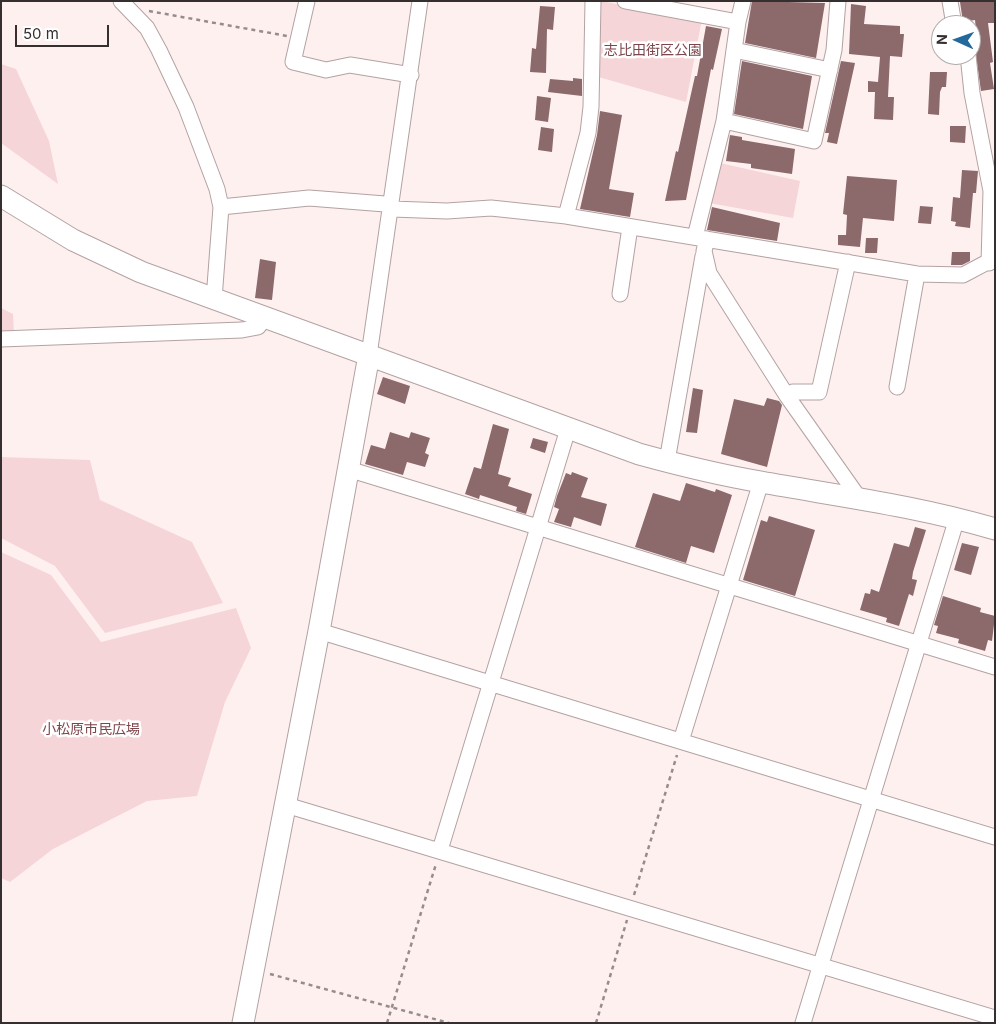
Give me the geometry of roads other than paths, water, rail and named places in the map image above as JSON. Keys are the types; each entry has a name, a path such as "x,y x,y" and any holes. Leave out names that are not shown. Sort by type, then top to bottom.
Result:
{"street":[{"path":"307,1 293,62 326,70 350,65 411,75"},
{"path":"243,1023 319,631 368,355 392,209 420,1"},
{"path":"566,216 588,133 591,107 593,1"},
{"path":"625,1 738,22"},
{"path":"667,461 702,242 724,121 738,22 743,1"},
{"path":"724,121 814,141 830,70 838,1"},
{"path":"950,1 952,15"},
{"path":"124,4 146,28 155,43 186,108 217,190 220,207 214,299"},
{"path":"734,50 830,70"},
{"path":"220,207 309,198 385,204 392,209 447,211 491,208 566,216 702,242 848,262 917,274 963,275 992,261 991,191 972,93 969,65"},
{"path":"1,196 73,240 141,272 568,429 667,461 761,482 859,498 993,524"},
{"path":"620,294 630,227"},
{"path":"702,242 709,273 787,396 859,498"},
{"path":"787,396 793,392 819,392 848,262"},
{"path":"897,387 917,274"},
{"path":"1,339 242,330 258,327 265,318"},
{"path":"440,850 568,429"},
{"path":"348,469 995,667"},
{"path":"681,741 761,482"},
{"path":"803,1023 870,798 957,518"},
{"path":"319,631 492,682 995,837"},
{"path":"286,805 995,1018"}],"park label":[{"name":"志比田街区公園","path":"653,51"},
{"name":"小松原市民広場","path":"91,730"}]}
